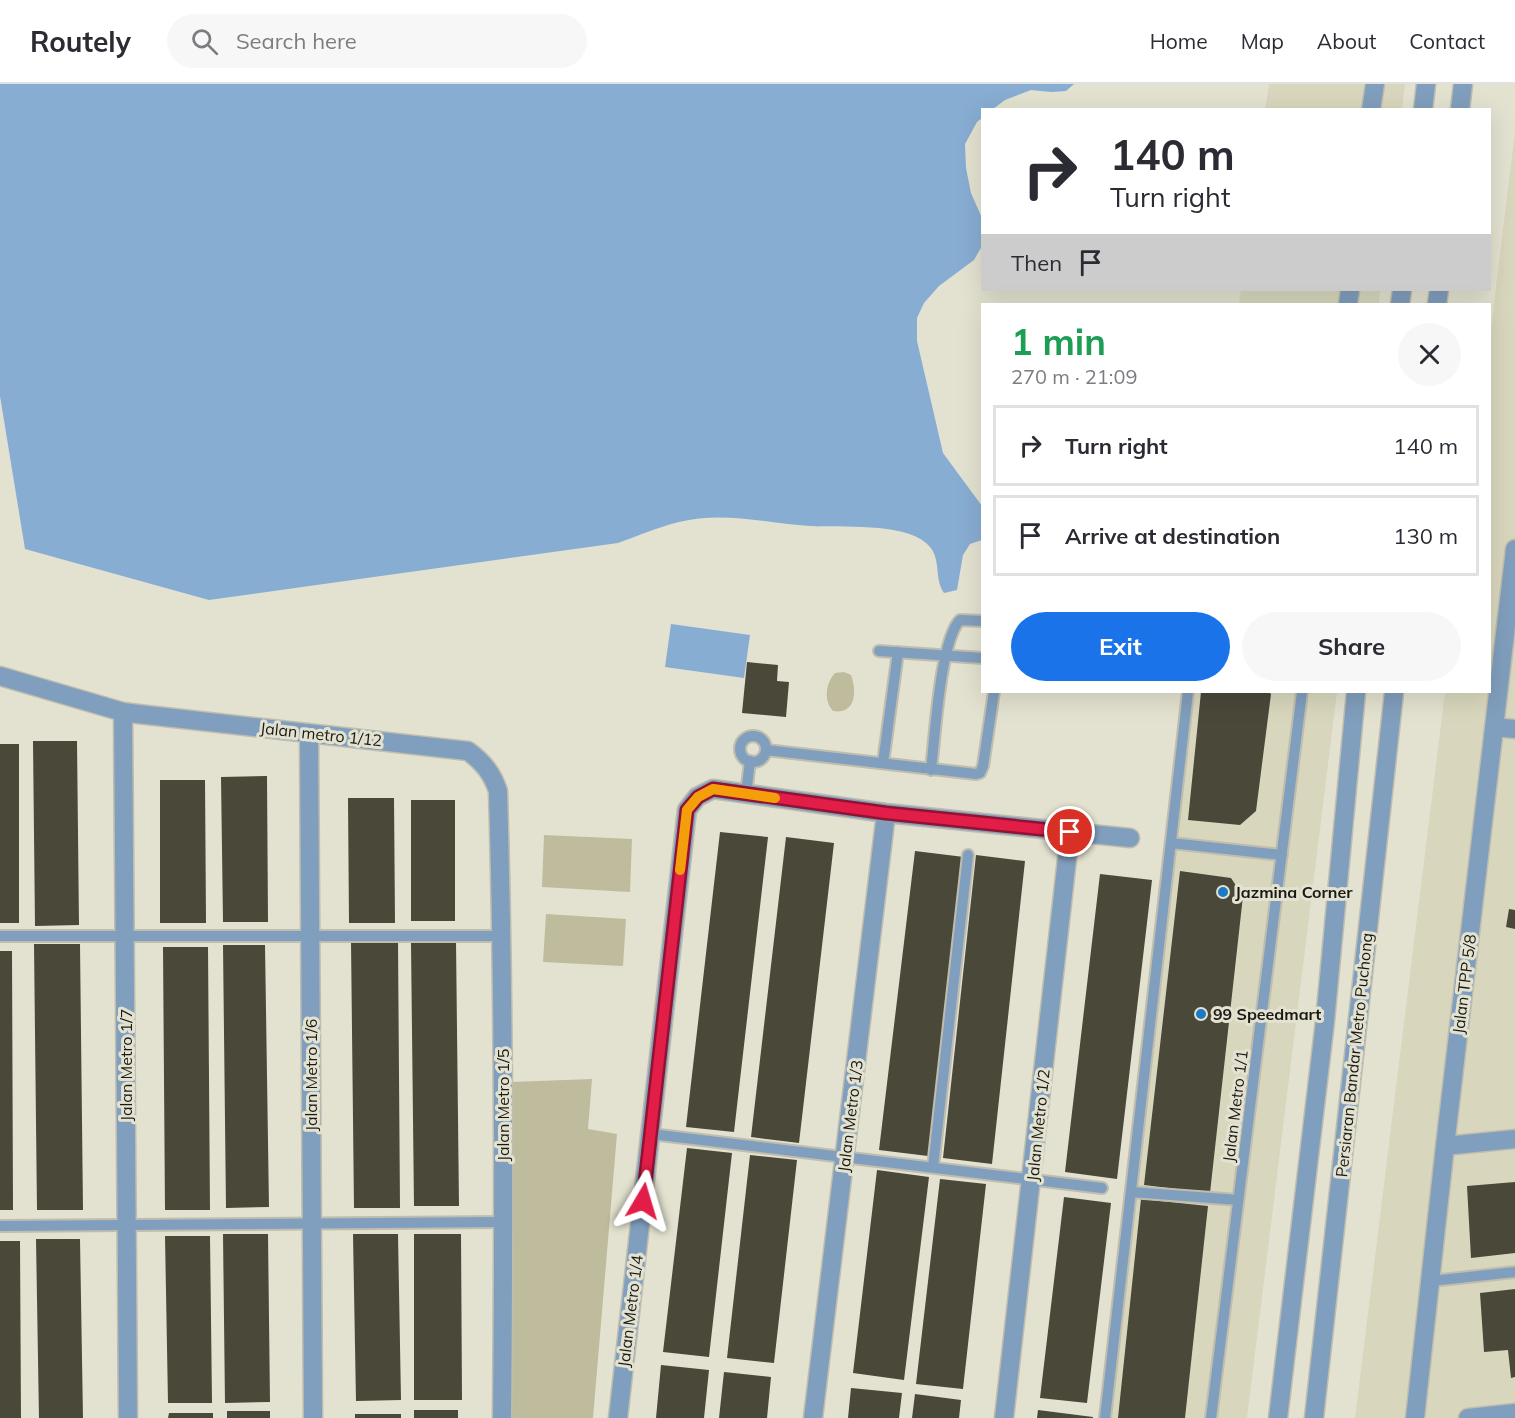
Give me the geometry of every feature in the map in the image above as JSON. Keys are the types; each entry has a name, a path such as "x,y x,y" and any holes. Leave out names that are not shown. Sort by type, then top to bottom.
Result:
{"street":[{"path":"1371,108 1375,84"},
{"path":"1423,108 1426,84"},
{"path":"1460,108 1463,84"},
{"name":"Jalan TPP 5/8","path":"1415,1418 1515,549"},
{"path":"0,676 123,712"},
{"name":"Persiaran Bandar Metro Puchong","path":"1278,1418 1325,1021 1356,693"},
{"name":"Persiaran Bandar Metro Puchong","path":"1314,1418 1394,693"},
{"name":"Jalan metro 1/12","path":"123,712 468,751 482,761 493,777 498,791"},
{"name":"Jalan Metro 1/7","path":"123,712 128,1418"},
{"path":"1494,727 1515,729"},
{"name":"Jalan Metro 1/6","path":"309,733 313,1418"},
{"name":"Jalan Metro 1/4","path":"618,1418 687,810 698,797 713,789 746,794"},
{"name":"Jalan Metro 1/5","path":"498,791 502,936 502,1418"},
{"path":"746,794 886,813 1130,838"},
{"name":"Jalan Metro 1/3","path":"813,1418 886,813"},
{"name":"Jalan Metro 1/2","path":"1004,1418 1070,832"},
{"path":"1445,1146 1515,1139"},
{"path":"1468,1418 1515,1413"}],"lane":[{"path":"931,770 945,656 960,620 981,621"},
{"path":"879,651 981,658"},
{"path":"883,763 898,652"},
{"path":"766,750 931,770 980,773 994,693"},
{"path":"1105,1418 1188,693"},
{"name":"Jalan Metro 1/1","path":"1211,1418 1302,693"},
{"path":"749,736 761,738 766,750 760,760 750,761 740,751 744,739 749,736"},
{"path":"746,794 750,761"},
{"path":"1171,843 1282,855"},
{"path":"933,1167 968,855"},
{"path":"0,936 502,936"},
{"path":"651,1134 1102,1188"},
{"path":"1131,1192 1238,1200"},
{"path":"0,1226 503,1222"},
{"path":"1431,1281 1515,1272"}],"shaded area":[{"path":"1269,84 1405,84 1402,108 1265,108"},
{"path":"1515,131 1515,1418 1355,1418 1445,693 1491,693 1491,328"},
{"path":"1241,291 1380,291 1379,303 1239,303"},
{"path":"844,672 851,675 854,688 853,700 846,709 833,711 827,697 829,682 835,673"},
{"path":"1183,693 1337,693 1247,1418 1101,1418"},
{"path":"544,835 632,839 630,892 542,887"},
{"path":"546,914 626,919 623,966 543,962"},
{"path":"592,1079 588,1129 617,1134 593,1418 512,1418 511,1082"}],"water":[{"path":"0,84 1074,84 1066,91 1031,90 1005,100 994,108 981,108 981,119 965,144 966,168 971,193 981,216 981,248 974,260 939,286 924,303 917,318 917,341 943,453 981,505 981,540 970,544 963,555 957,590 944,593 931,549 915,536 902,532 871,527 810,526 712,518 671,524 618,543 209,600 25,549 0,396"},
{"path":"671,624 750,635 744,678 665,667"}],"building":[{"path":"747,662 778,665 777,681 789,682 786,717 742,713"},
{"path":"1201,693 1270,693 1256,811 1240,825 1188,820"},
{"path":"33,741 77,741 79,925 35,926"},
{"path":"0,744 19,744 19,923 0,923"},
{"path":"267,776 268,922 223,922 221,777"},
{"path":"160,780 205,780 206,923 160,923"},
{"path":"348,798 394,798 395,923 349,923"},
{"path":"411,800 455,800 455,921 411,921"},
{"path":"720,832 768,837 734,1132 686,1127"},
{"path":"786,837 834,843 799,1143 751,1137"},
{"path":"915,851 964,857 928,1156 879,1150"},
{"path":"976,855 1025,861 992,1164 943,1158"},
{"path":"1180,871 1231,878 1243,896 1210,1193 1144,1185"},
{"path":"1100,874 1152,880 1117,1179 1065,1172"},
{"path":"1509,909 1515,910 1515,929 1506,927"},
{"path":"351,941 398,941 400,1208 354,1208"},
{"path":"456,942 459,1206 414,1206 411,943"},
{"path":"34,944 80,944 83,1210 37,1210"},
{"path":"223,945 265,945 269,1207 226,1208"},
{"path":"163,947 208,947 210,1210 165,1210"},
{"path":"0,951 12,951 13,1210 0,1210"},
{"path":"687,1148 732,1153 709,1357 663,1352"},
{"path":"750,1155 797,1160 774,1363 727,1358"},
{"path":"877,1170 929,1177 904,1380 853,1373"},
{"path":"940,1179 986,1184 963,1389 916,1384"},
{"path":"1515,1182 1515,1253 1471,1258 1467,1186"},
{"path":"1064,1197 1111,1203 1087,1403 1040,1398"},
{"path":"1141,1199 1208,1206 1185,1418 1118,1418"},
{"path":"223,1234 268,1234 270,1402 225,1403"},
{"path":"353,1234 398,1234 401,1400 356,1401"},
{"path":"414,1234 461,1234 462,1400 414,1400"},
{"path":"165,1236 210,1236 212,1403 168,1403"},
{"path":"36,1239 80,1239 83,1418 39,1418"},
{"path":"0,1241 20,1241 21,1418 0,1418"},
{"path":"1515,1289 1515,1377 1511,1378 1508,1350 1484,1352 1480,1293"},
{"path":"661,1365 709,1370 704,1418 656,1418"},
{"path":"724,1372 771,1377 767,1418 719,1418"},
{"path":"851,1388 902,1393 899,1418 848,1418"},
{"path":"915,1394 961,1400 959,1418 912,1418"},
{"path":"414,1410 458,1410 458,1418 414,1418"},
{"path":"1038,1410 1093,1417 1093,1418 1037,1418"},
{"path":"227,1411 270,1411 270,1418 227,1418"},
{"path":"169,1413 213,1413 213,1418 168,1418"},
{"path":"355,1414 401,1414 401,1418 355,1418"}],"slow traffic":[{"path":"680,870 687,810 698,797 713,789 775,798"}],"place":[{"name":"Jazmina Corner","path":"1223,892"},
{"name":"99 Speedmart","path":"1201,1014"}],"route":[{"path":"643,1201 687,810 698,797 713,789 886,813 1070,832"}]}
